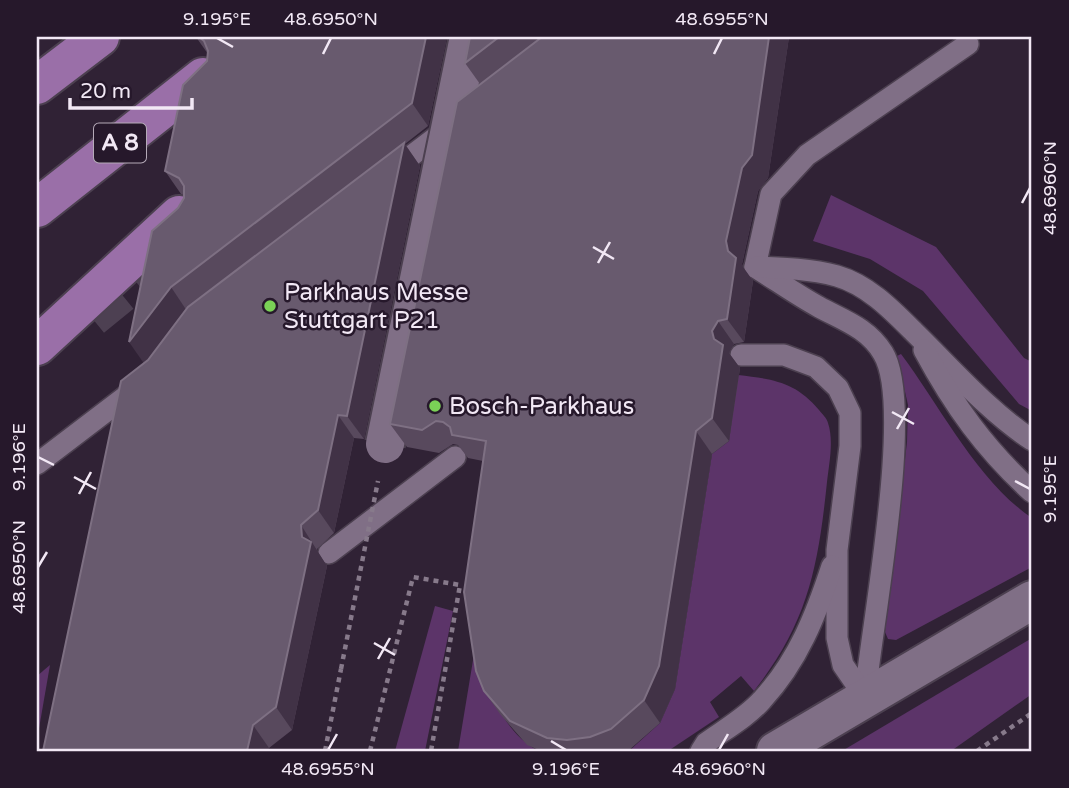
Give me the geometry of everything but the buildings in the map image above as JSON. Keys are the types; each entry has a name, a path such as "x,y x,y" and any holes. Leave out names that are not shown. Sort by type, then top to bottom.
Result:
{"highway":[{"path":"37,85 96,38"},
{"name":"A 8","path":"37,208 203,77"},
{"path":"37,346 179,215"}],"street":[{"path":"385,444 469,37"},
{"path":"776,751 1032,600"}],"lane":[{"path":"755,267 771,194 807,155 968,44"},
{"path":"370,187 480,104"},
{"path":"755,267 793,268 839,277 881,300 992,411 1032,440"},
{"path":"755,267 819,307 856,324 883,353 891,380 896,447 866,697"},
{"path":"915,332 951,401 998,460 1032,492"},
{"path":"741,355 784,355 816,367 838,388 850,414 850,446 838,550 837,638 843,665 866,697"},
{"path":"37,464 154,375"},
{"path":"329,553 455,457"},
{"path":"701,751 705,743 761,702 785,670 811,626 838,550"}],"path":[{"path":"325,751 385,444"},
{"path":"370,751 413,577 460,585"},
{"path":"431,751 460,585 466,577"},
{"path":"977,751 1032,713"}],"shaded area":[{"path":"831,195 936,247 1024,358 1032,362 1032,411 1019,404 923,291 870,259 813,241"},
{"path":"901,354 977,464 1012,503 1032,518 1032,567 896,640 888,639 885,632 907,442 908,405 897,356"},
{"path":"738,375 773,380 802,393 824,416 830,430 830,460 819,541 807,593 787,641 754,691 741,676 710,702 719,717 668,751 629,751 660,723 675,689 712,454 729,441"},
{"path":"435,606 453,611 425,751 395,751"},
{"path":"477,636 495,701 512,729 538,751 458,751"},
{"path":"1032,638 1032,694 951,751 842,751"},
{"path":"50,665 37,740 37,676"}],"tunnel":[{"path":"92,318 184,243"}],"place":[{"name":"Parkhaus Messe Stuttgart P21","path":"270,306"},
{"name":"Bosch-Parkhaus","path":"435,406"}]}
